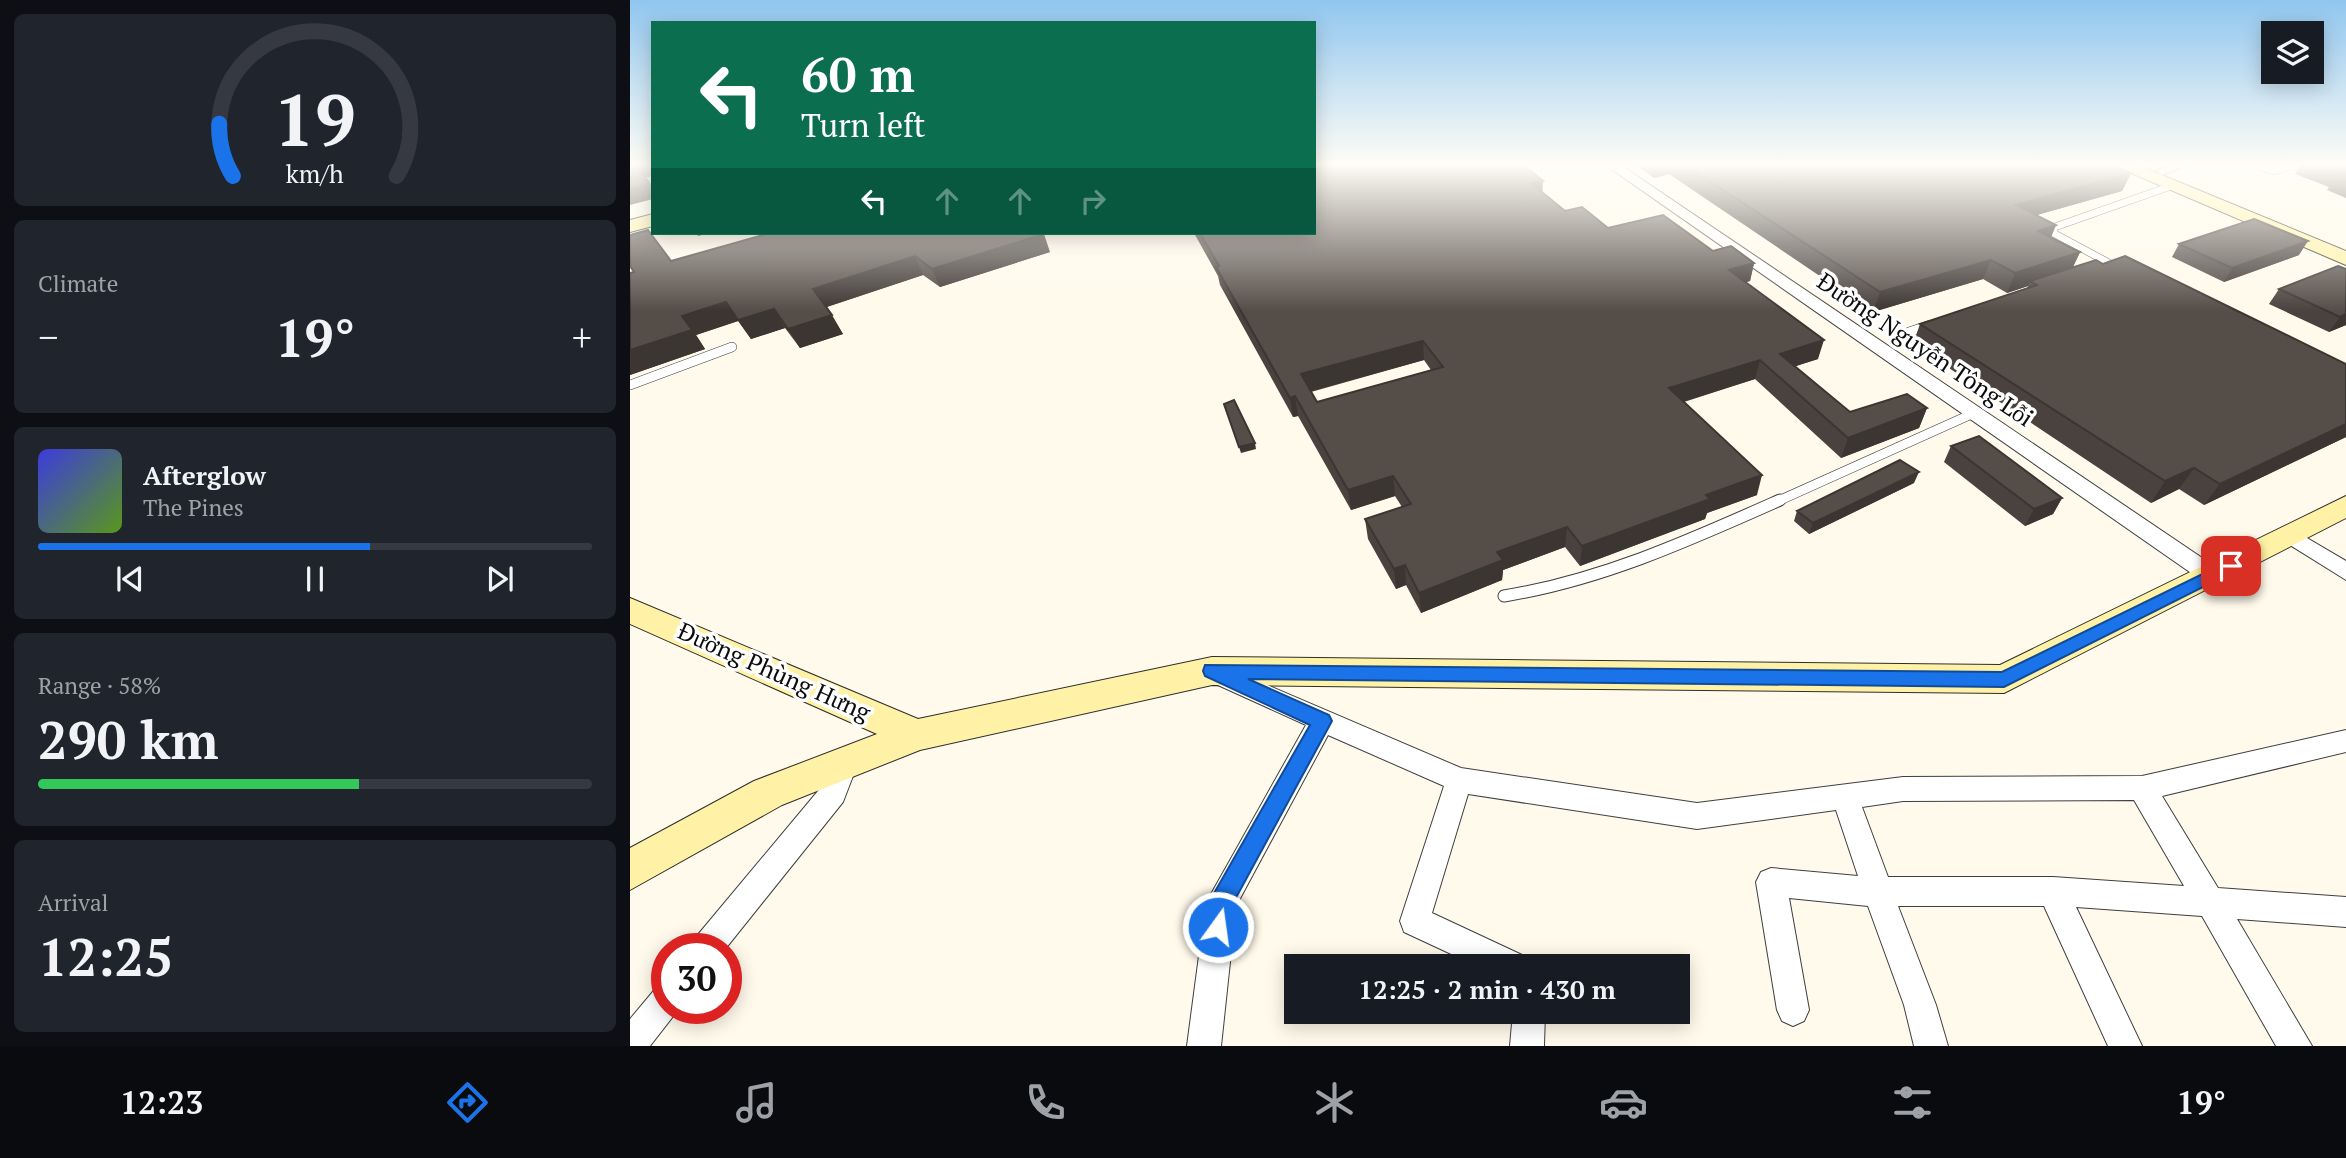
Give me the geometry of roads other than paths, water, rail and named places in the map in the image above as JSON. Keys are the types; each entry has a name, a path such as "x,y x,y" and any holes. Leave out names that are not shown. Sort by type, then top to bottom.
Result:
{"street":[{"name":"Đường Nguyễn Tông Lỗi","path":"1681,213 2212,576"},
{"path":"2243,213 2346,260"},
{"path":"2258,213 2346,247"},
{"path":"630,226 651,221"},
{"path":"630,870 768,793 917,735 1212,671 2004,679 2346,506"},
{"path":"2290,536 2346,572"},
{"name":"Đường Phùng Hưng","path":"630,610 917,735"},
{"path":"1212,671 1459,780 1698,816 1903,789 2142,788 2346,741"},
{"path":"1204,1046 1221,903 1322,721"},
{"path":"720,933 833,793 845,763"},
{"path":"1459,780 1415,921 1485,954"},
{"path":"2142,788 2295,1046"},
{"path":"1845,796 1920,1005 1931,1046"},
{"path":"1793,1010 1771,882 1878,892 2053,891 2346,912"},
{"path":"2053,891 2124,1046"},
{"path":"630,1045 651,1019"},
{"path":"1527,1046 1528,1024"}],"lane":[{"path":"2082,213 2052,228 2055,234 2109,263 2087,273"},
{"path":"1909,332 1935,323"},
{"path":"630,385 732,348"},
{"path":"1504,596 1543,591 1621,567 1693,538 1974,413"}]}
